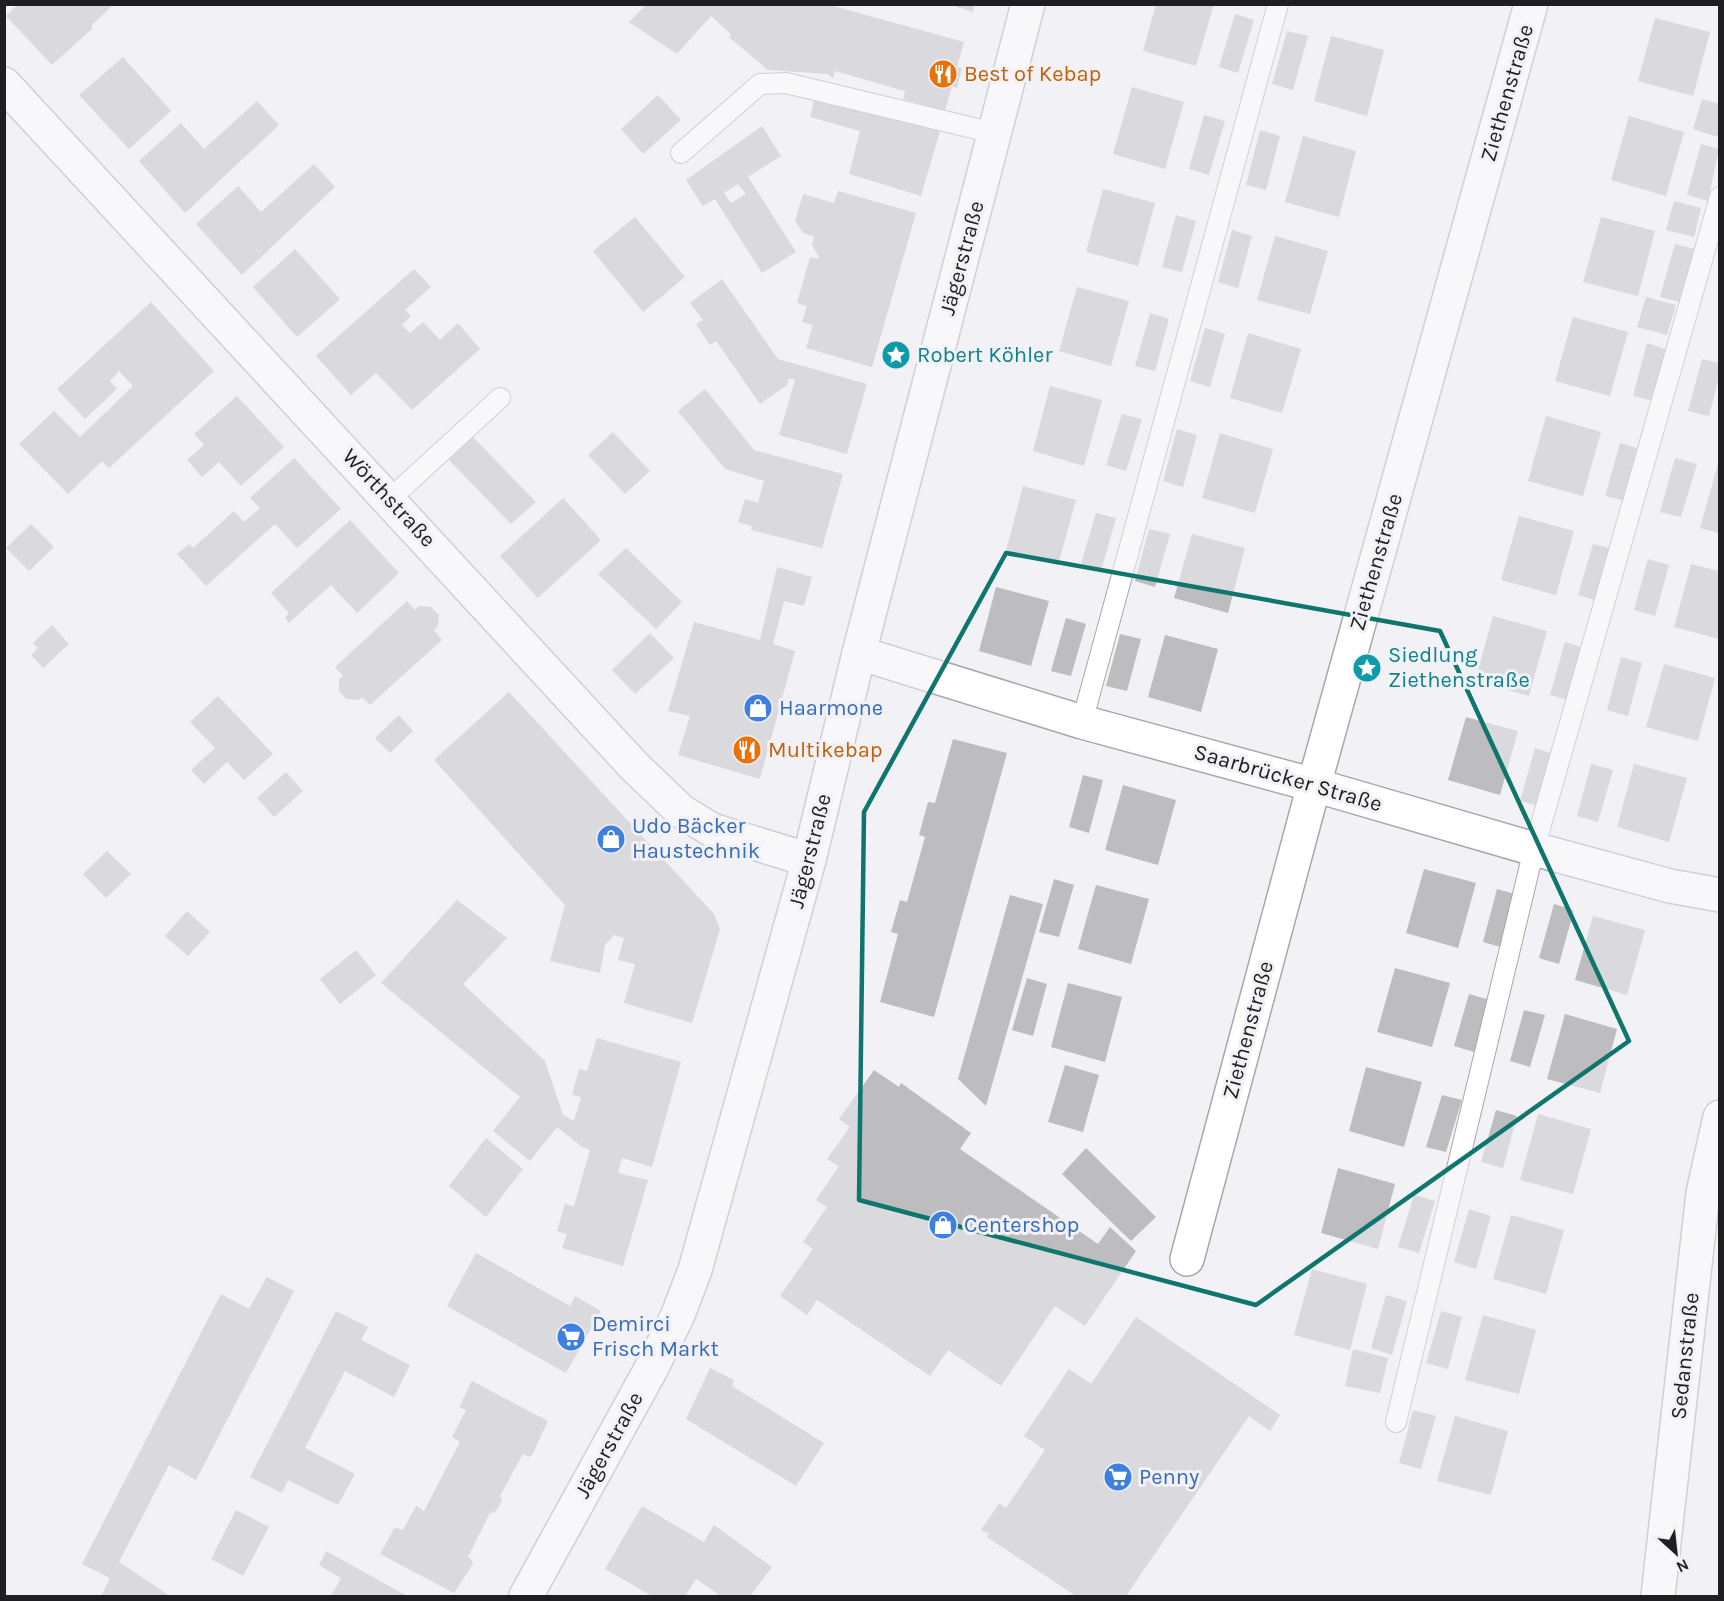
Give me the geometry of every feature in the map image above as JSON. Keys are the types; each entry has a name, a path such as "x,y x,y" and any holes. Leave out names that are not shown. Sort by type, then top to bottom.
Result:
{"street":[{"name":"Jägerstraße","path":"526,1596 677,1317 695,1270 809,860 859,653 1028,4"},
{"name":"Ziethenstraße","path":"1187,1259 1314,785 1531,4"},
{"name":"Wörthstraße","path":"4,84 390,499 634,766 681,810 712,830 809,860"},
{"name":"Saarbrücker Straße","path":"859,653 1082,722 1670,886 1719,895"},
{"name":"Sedanstraße","path":"1658,1596 1702,1193 1719,1117"}],"lane":[{"path":"1082,722 1278,4"},
{"path":"681,153 760,84 786,82 994,133"},
{"path":"1395,1422 1534,849 1719,197"},
{"path":"390,499 500,398"}],"highlighted area":[{"path":"1006,553 1440,631 1629,1041 1256,1305 859,1200 864,812"}],"building":[{"path":"18,4 114,4 91,26 93,28 52,65 6,16"},
{"path":"647,4 826,4 964,42 957,67 962,68 957,88 952,86 945,111 903,99 905,91 835,71 833,78 827,74 768,70 729,37 731,34 711,16 677,54 629,22"},
{"path":"948,4 975,4 973,12"},
{"path":"1156,4 1214,4 1196,66 1143,51"},
{"path":"1235,14 1254,20 1238,73 1219,67"},
{"path":"1655,18 1710,32 1693,96 1638,81"},
{"path":"1287,31 1308,36 1293,90 1272,84"},
{"path":"1331,36 1384,50 1367,116 1314,101"},
{"path":"123,57 171,111 129,149 79,95"},
{"path":"1132,87 1184,102 1165,169 1113,154"},
{"path":"658,95 681,120 643,154 621,129"},
{"path":"815,97 940,131 921,196 849,174 860,131 810,117"},
{"path":"1702,99 1719,104 1718,137 1693,129"},
{"path":"257,101 279,125 185,213 139,161 181,123 204,149"},
{"path":"1204,115 1225,121 1209,175 1189,169"},
{"path":"1629,116 1684,132 1666,196 1611,180"},
{"path":"762,126 781,156 748,177 796,252 762,273 715,199 703,206 686,180","holes":["738,184 746,194 731,203 724,193"]},
{"path":"1260,130 1280,136 1266,190 1246,185"},
{"path":"1303,136 1356,151 1339,217 1285,202"},
{"path":"1701,144 1719,149 1708,201 1687,195"},
{"path":"314,164 335,187 242,275 196,224 238,186 261,212"},
{"path":"1103,189 1155,203 1138,266 1086,252"},
{"path":"838,191 916,213 872,367 806,348 813,325 802,322 807,306 797,303 810,257 820,259 812,245 814,236 803,233 795,221 803,194 834,203"},
{"path":"1674,201 1701,208 1694,237 1666,230"},
{"path":"1176,215 1196,221 1182,272 1162,267"},
{"path":"635,217 685,277 643,312 593,251"},
{"path":"1601,217 1655,231 1638,296 1583,282"},
{"path":"1232,230 1252,236 1238,288 1218,282"},
{"path":"1275,236 1328,251 1310,314 1257,300"},
{"path":"1675,244 1695,249 1680,302 1660,297"},
{"path":"295,249 340,299 297,337 253,287"},
{"path":"414,269 431,287 405,310 411,316 402,325 410,333 423,322 440,340 458,323 480,349 412,410 376,373 351,395 316,356"},
{"path":"722,279 778,359 867,384 847,454 779,435 795,380 789,378 787,385 760,404 716,341 710,345 696,324 703,320 690,303"},
{"path":"1077,287 1129,301 1111,366 1059,351"},
{"path":"1646,297 1676,305 1667,335 1637,327"},
{"path":"151,302 214,371 109,468 102,461 68,494 19,444 54,411 80,437 133,386 119,371 110,381 117,389 85,419 57,389"},
{"path":"1150,313 1169,319 1155,371 1135,366"},
{"path":"1573,317 1628,332 1610,396 1555,381"},
{"path":"1205,328 1225,334 1210,387 1190,381"},
{"path":"1248,333 1301,349 1282,413 1230,398"},
{"path":"1647,343 1668,350 1653,401 1633,396"},
{"path":"1702,359 1719,363 1719,377 1709,416 1688,411"},
{"path":"1050,386 1102,400 1084,466 1033,451"},
{"path":"705,389 754,450 843,474 822,548 751,530 752,526 738,522 745,499 758,503 764,481 725,469 678,411"},
{"path":"237,396 284,447 241,486 219,462 202,477 187,460 204,445 194,434"},
{"path":"1122,414 1142,419 1126,471 1106,465"},
{"path":"1546,416 1601,432 1583,496 1528,481"},
{"path":"1177,429 1197,435 1183,487 1163,481"},
{"path":"613,432 650,471 625,494 588,455"},
{"path":"1220,433 1273,449 1255,513 1202,498"},
{"path":"472,436 536,502 511,524 448,459"},
{"path":"1620,443 1640,449 1625,501 1605,496"},
{"path":"294,458 341,509 297,548 275,524 206,586 177,554 189,544 193,548 234,511 244,522 260,508 250,498"},
{"path":"1675,458 1697,464 1681,517 1660,512"},
{"path":"1719,460 1719,533 1700,528"},
{"path":"1023,486 1076,500 1058,565 1006,551"},
{"path":"563,498 601,540 538,598 500,556"},
{"path":"1096,513 1116,518 1101,571 1081,564"},
{"path":"1519,516 1574,531 1556,595 1501,580"},
{"path":"350,520 399,573 357,613 331,585 289,623 285,618 289,613 271,593"},
{"path":"31,524 54,547 29,571 6,548"},
{"path":"1149,529 1170,534 1155,587 1135,581"},
{"path":"1192,534 1245,548 1228,613 1174,598"},
{"path":"1593,544 1613,549 1599,601 1578,595"},
{"path":"626,548 682,602 656,629 598,574"},
{"path":"1648,559 1669,565 1655,616 1634,610"},
{"path":"1691,564 1719,571 1719,639 1674,627"},
{"path":"777,567 812,577 804,606 784,601 773,644 795,651 760,779 678,755 690,716 668,711 694,622 760,640"},
{"path":"996,587 1049,601 1031,666 979,651"},
{"path":"407,601 415,610 419,606 431,607 439,615 438,626 434,630 442,640 370,705 362,697 358,700 346,699 339,691 339,679 343,676 335,667"},
{"path":"1493,616 1547,631 1529,696 1475,681"},
{"path":"1066,618 1086,624 1071,676 1051,671"},
{"path":"52,625 69,644 43,668 31,655 38,648 33,643"},
{"path":"650,633 674,658 635,694 612,670"},
{"path":"1120,634 1141,639 1127,691 1106,686"},
{"path":"1165,635 1218,649 1201,712 1148,697"},
{"path":"1565,642 1587,649 1572,701 1550,695"},
{"path":"1621,657 1642,663 1628,716 1607,710"},
{"path":"1664,664 1715,678 1698,741 1646,727"},
{"path":"509,692 714,914 720,929 692,1023 624,1003 635,964 618,960 624,938 614,935 605,945 600,973 550,961 565,905 434,760"},
{"path":"218,696 273,754 244,780 227,762 204,784 191,770 215,748 190,722"},
{"path":"399,715 413,731 390,753 375,738"},
{"path":"1466,717 1518,731 1500,795 1448,780"},
{"path":"953,739 1007,753 934,1017 880,1002 898,934 891,932 900,900 907,902 925,837 919,835 928,802 935,803"},
{"path":"1535,748 1556,755 1542,807 1520,801"},
{"path":"1591,764 1613,770 1598,822 1577,816"},
{"path":"1634,764 1687,778 1669,842 1617,827"},
{"path":"286,772 303,791 274,817 257,798"},
{"path":"1083,775 1103,780 1089,833 1069,827"},
{"path":"1123,785 1176,800 1158,865 1105,850"},
{"path":"107,851 131,874 106,898 83,874"},
{"path":"1424,869 1476,883 1458,948 1406,933"},
{"path":"1054,879 1074,885 1059,937 1039,932"},
{"path":"1096,885 1149,899 1131,964 1078,949"},
{"path":"1497,889 1519,895 1504,948 1483,942"},
{"path":"1010,895 1043,904 986,1106 958,1079"},
{"path":"457,900 507,938 463,984 545,1061 563,1115 574,1121 581,1097 572,1095 579,1069 587,1071 597,1038 681,1062 652,1167 622,1158 618,1173 648,1180 623,1266 562,1248 567,1234 557,1231 565,1204 574,1206 590,1150 582,1147 557,1127 530,1161 493,1131 520,1097 381,983"},
{"path":"1554,904 1574,910 1559,964 1539,958"},
{"path":"187,911 210,932 188,956 165,936"},
{"path":"1593,916 1645,930 1627,995 1575,980"},
{"path":"356,950 376,975 340,1004 320,979"},
{"path":"1395,968 1450,983 1432,1047 1377,1032"},
{"path":"1027,978 1047,984 1033,1036 1012,1030"},
{"path":"1068,983 1122,997 1105,1062 1051,1047"},
{"path":"1469,994 1490,1000 1474,1052 1454,1046"},
{"path":"1524,1010 1545,1015 1530,1067 1510,1061"},
{"path":"1565,1014 1617,1029 1600,1093 1547,1079"},
{"path":"1065,1065 1099,1075 1083,1132 1048,1122"},
{"path":"1366,1067 1422,1082 1404,1147 1349,1131"},
{"name":"Centershop","path":"874,1070 899,1087 901,1083 971,1133 960,1149 1098,1244 1110,1227 1136,1251 1085,1326 1055,1306 1001,1386 948,1350 930,1376 817,1300 807,1315 780,1296 813,1249 803,1242 827,1207 816,1200 839,1166 827,1159 850,1127 839,1119"},
{"path":"1442,1095 1462,1100 1446,1152 1426,1147"},
{"path":"1496,1110 1517,1116 1503,1168 1481,1162"},
{"path":"1538,1114 1591,1129 1573,1194 1520,1180"},
{"path":"486,1138 523,1169 486,1217 449,1186"},
{"path":"1086,1148 1156,1217 1131,1241 1062,1174"},
{"path":"1338,1168 1395,1184 1378,1249 1321,1233"},
{"path":"1414,1195 1435,1201 1419,1253 1398,1247"},
{"path":"1469,1209 1491,1216 1476,1269 1454,1262"},
{"path":"1511,1215 1564,1230 1546,1294 1493,1279"},
{"path":"476,1253 570,1306 575,1296 601,1311 566,1373 447,1306"},
{"path":"1312,1269 1367,1284 1350,1350 1294,1335"},
{"path":"267,1277 294,1291 196,1480 169,1465 119,1562 170,1596 101,1596 110,1578 82,1564 221,1294 249,1309"},
{"path":"1386,1295 1407,1301 1392,1355 1371,1348"},
{"path":"336,1311 368,1327 361,1340 410,1365 394,1397 345,1371 305,1448 355,1474 338,1505 288,1480 282,1493 250,1477"},
{"path":"1441,1311 1462,1317 1448,1369 1426,1363"},
{"path":"1483,1315 1536,1330 1519,1394 1465,1380"},
{"name":"Penny","path":"1136,1317 1280,1415 1270,1431 1249,1416 1126,1596 1076,1596 987,1537 989,1534 981,1530 999,1503 1006,1508 1045,1450 1024,1436 1069,1369 1091,1384"},
{"path":"1353,1349 1388,1358 1380,1393 1345,1386"},
{"path":"710,1368 734,1380 732,1386 824,1443 796,1486 686,1419"},
{"path":"472,1381 548,1421 532,1455 529,1457 523,1454 500,1496 502,1501 495,1512 490,1513 468,1557 473,1564 454,1593 380,1554 395,1527 403,1530 416,1506 424,1511 460,1442 452,1437 466,1410 459,1407"},
{"path":"1413,1410 1436,1416 1421,1469 1399,1463"},
{"path":"1455,1416 1508,1431 1491,1495 1437,1481"},
{"path":"642,1506 704,1542 714,1525 772,1567 750,1596 721,1596 696,1579 685,1596 652,1596 605,1569"},
{"path":"236,1510 269,1527 243,1576 211,1559"},
{"path":"326,1551 408,1596 331,1596 341,1578 319,1565"}],"place":[{"name":"Best of Kebap","path":"943,74"},
{"name":"Robert Köhler","path":"896,355"},
{"name":"Siedlung Ziethenstraße","path":"1367,668"},
{"name":"Haarmone","path":"758,708"},
{"name":"Multikebap","path":"747,750"},
{"name":"Udo Bäcker Haustechnik","path":"611,839"},
{"name":"Centershop","path":"943,1225"},
{"name":"Demirci Frisch Markt","path":"571,1337"},
{"name":"Penny","path":"1118,1477"}]}
